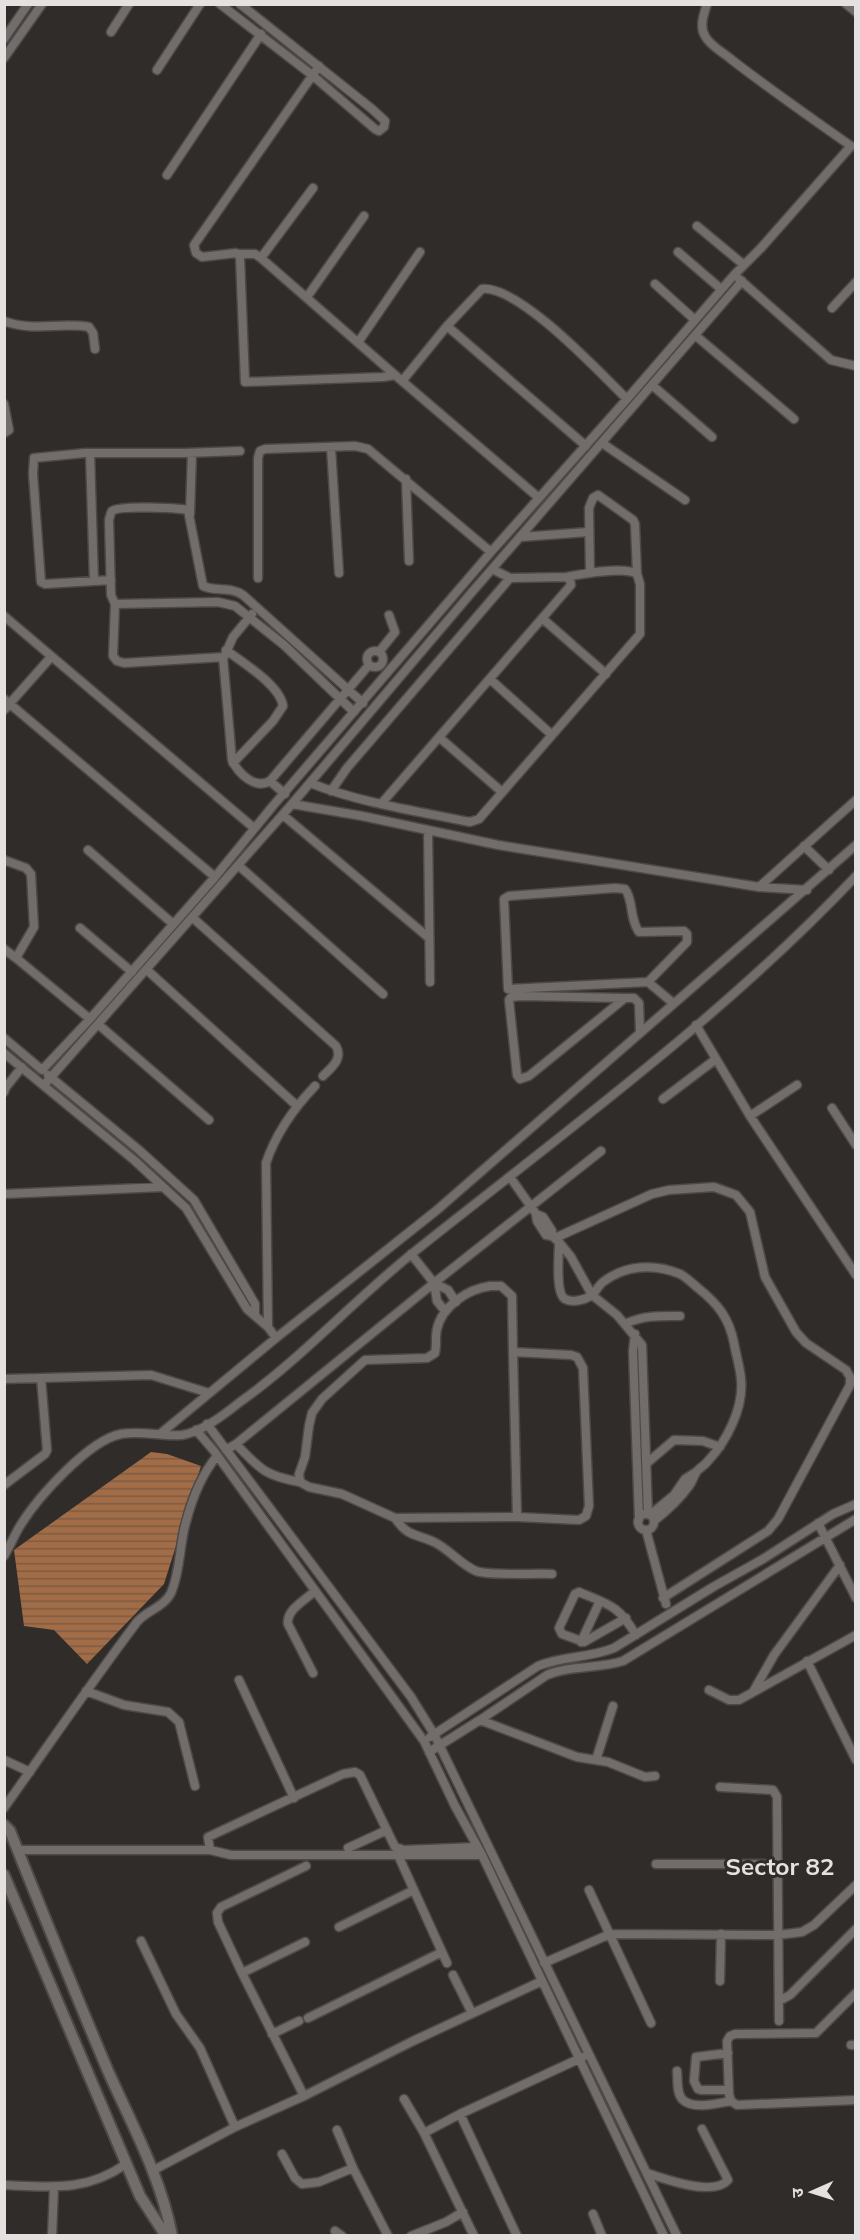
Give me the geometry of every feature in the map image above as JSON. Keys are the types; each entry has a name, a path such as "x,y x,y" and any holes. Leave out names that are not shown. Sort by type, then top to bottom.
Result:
{"street":[{"path":"4,39 28,4"},
{"path":"4,58 42,4"},
{"path":"111,32 129,4"},
{"path":"157,70 200,4"},
{"path":"226,6 375,129 379,131 384,127 385,121 240,4"},
{"path":"35,1078 215,877 254,828 491,552 734,275 854,143 712,44 705,36 702,19 707,4"},
{"path":"846,4 855,12"},
{"path":"167,175 261,34"},
{"path":"319,66 195,245 196,253 202,256 255,254 261,258 539,498"},
{"path":"261,258 313,188"},
{"path":"307,297 364,216"},
{"path":"697,226 744,266"},
{"path":"359,342 420,252"},
{"path":"678,252 721,290"},
{"path":"239,254 245,382 395,375"},
{"path":"734,275 831,360 855,366"},
{"path":"44,1085 194,918 472,592 742,281"},
{"path":"655,284 695,320"},
{"path":"832,308 855,285"},
{"path":"403,380 447,326 482,290 487,289 510,297 541,318 627,399"},
{"path":"4,321 32,327 89,327 93,333 95,349"},
{"path":"447,326 586,446"},
{"path":"696,335 794,419"},
{"path":"652,385 712,436"},
{"path":"4,404 9,430 4,434"},
{"path":"602,443 685,500"},
{"path":"258,578 258,458 260,451 365,447 491,552"},
{"path":"331,448 339,573"},
{"path":"111,580 45,584 40,581 33,463 35,457 90,453 240,451"},
{"path":"90,453 94,581"},
{"path":"192,453 190,514 200,582 204,587 237,591 363,702"},
{"path":"406,479 409,561"},
{"path":"310,783 381,804 470,822 479,819 640,634 640,584 637,574 635,524 633,520 601,496 596,496 591,501 588,532 590,573"},
{"path":"190,514 185,509 129,508 113,511 109,520 111,598 115,604 113,656 119,662 225,654 271,685 281,698 283,706 273,721 233,763"},
{"path":"520,537 588,532"},
{"path":"492,569 510,578 566,577 629,571 637,574"},
{"path":"381,804 571,585 570,580 566,577"},
{"path":"331,791 347,768 510,578"},
{"path":"463,585 472,592"},
{"path":"200,604 204,587"},
{"path":"115,604 227,603 235,606 284,645 354,712"},
{"path":"258,608 233,637 225,654 230,753 233,763 255,783 262,785 270,781 369,665 374,667 381,664 382,656 379,652 395,632 389,615"},
{"path":"4,616 254,828"},
{"path":"543,619 606,674"},
{"path":"51,657 6,705 215,877"},
{"path":"490,679 552,735"},
{"path":"440,738 502,792"},
{"path":"330,741 341,747"},
{"path":"270,781 285,794"},
{"path":"759,886 855,800"},
{"path":"292,804 498,845 759,886 807,890"},
{"path":"283,815 429,938"},
{"path":"428,830 430,982"},
{"path":"160,1434 437,1210 764,924 807,890 855,845"},
{"path":"804,846 829,870"},
{"path":"88,850 172,923"},
{"path":"4,860 26,868 31,874 34,927 16,958"},
{"path":"238,865 383,994"},
{"path":"4,1556 21,1525 56,1483 93,1446 117,1434 146,1432 184,1435 207,1424 241,1402 283,1368 411,1254 696,1026 774,957 855,876"},
{"path":"648,982 687,942 687,934 684,931 639,932 633,924 629,895 625,889 509,896 504,899 508,989 648,982 673,1003"},
{"path":"194,918 336,1046 339,1053 338,1059 323,1076"},
{"path":"80,928 132,972"},
{"path":"160,938 169,945"},
{"path":"4,949 90,1019"},
{"path":"147,970 296,1105"},
{"path":"625,998 530,1076 520,1079 517,1076 508,1000 511,997 634,998 639,1003 639,1033"},
{"path":"99,1025 209,1120"},
{"path":"696,1026 750,1116 855,1275"},
{"path":"4,1038 139,1150 194,1200 255,1304 255,1315"},
{"path":"4,1053 134,1160 186,1208 247,1310 268,1327 276,1338"},
{"path":"663,1099 716,1059"},
{"path":"4,1092 22,1067"},
{"path":"750,1116 797,1085"},
{"path":"268,1327 265,1173 271,1148 296,1105 315,1086"},
{"path":"832,1108 855,1145"},
{"path":"226,1450 434,1283 534,1210 601,1151"},
{"path":"510,1177 534,1210 543,1217 555,1238 579,1269 592,1295 617,1315 642,1345 648,1517"},
{"path":"4,1194 163,1186"},
{"path":"714,1187 736,1195 750,1212 765,1276 796,1332 806,1342 846,1370 850,1377 850,1385 778,1519 768,1532 664,1601 646,1530 640,1526 648,1517 677,1502 693,1482 696,1471 707,1463 720,1447 736,1415 741,1397 741,1380 731,1329 723,1312 713,1300 681,1274 654,1267 642,1266 621,1271 599,1285 592,1295 574,1301 567,1300 562,1297 559,1288 555,1238 652,1194 669,1190 714,1187"},
{"path":"411,1254 434,1283 448,1290 456,1302"},
{"path":"434,1283 437,1300 445,1311"},
{"path":"300,1482 299,1474 305,1457 312,1413 322,1399 365,1360 426,1358 435,1353 437,1330 445,1311 475,1289 501,1286 512,1296 517,1517"},
{"path":"625,1324 640,1317 680,1316"},
{"path":"635,1334 633,1351 648,1517 651,1528 646,1530"},
{"path":"236,1444 261,1470 272,1476 342,1494 395,1518 517,1517 579,1520 586,1516 589,1506 583,1368 577,1357 571,1355 513,1353"},
{"path":"4,1379 151,1375 209,1393"},
{"path":"4,1485 45,1454 47,1450 41,1378"},
{"path":"207,1424 411,1697 434,1734 677,2235"},
{"path":"196,1430 424,1741 664,2235"},
{"path":"647,1463 674,1440 703,1442 720,1447"},
{"path":"4,1808 139,1619 165,1601 170,1594 180,1557 186,1521 205,1471 217,1456"},
{"path":"424,1741 547,1662 604,1652 764,1559 818,1523 855,1504"},
{"path":"395,1518 404,1531 435,1543 451,1552 461,1563 479,1572 552,1574"},
{"path":"429,1752 556,1672 610,1665 623,1661 855,1519"},
{"path":"818,1523 855,1598"},
{"path":"753,1692 774,1656 840,1565"},
{"path":"313,1673 287,1619 291,1612 315,1591"},
{"path":"626,1618 584,1642 562,1634 559,1628 574,1594 579,1592 618,1609 626,1618 636,1635"},
{"path":"581,1642 600,1601"},
{"path":"709,1690 729,1700 739,1700 855,1635"},
{"path":"807,1661 855,1760"},
{"path":"547,1662 556,1672"},
{"path":"239,1680 294,1798"},
{"path":"86,1691 124,1705 168,1712 179,1722 195,1786"},
{"path":"596,1760 612,1706"},
{"path":"480,1720 577,1757 608,1762 645,1777 655,1776"},
{"path":"4,1760 30,1772"},
{"path":"210,1850 208,1836 343,1774 355,1772 360,1775 395,1847 399,1849 479,1851"},
{"path":"720,1787 773,1790 777,1797 779,2021"},
{"path":"4,1825 10,1831 99,2048 158,2181 172,2235"},
{"path":"348,1848 387,1830"},
{"path":"18,1850 210,1850 231,1855 358,1857 479,1851"},
{"path":"398,1855 447,1963"},
{"path":"656,1864 778,1864"},
{"path":"304,2096 218,1922 218,1910 306,1866"},
{"path":"4,1875 140,2196 166,2235"},
{"path":"544,1963 610,1934 778,1935 802,1932 814,1925 855,1886"},
{"path":"339,1927 414,1890"},
{"path":"590,1890 651,2023"},
{"path":"779,2001 790,1995 855,1929"},
{"path":"720,1981 721,1934"},
{"path":"141,1941 182,2025 191,2033 200,2048 236,2127"},
{"path":"242,1973 305,1942"},
{"path":"272,2034 442,1952"},
{"path":"453,1975 472,2013"},
{"path":"152,2171 236,2127 542,1981"},
{"path":"855,1993 816,2033 735,2034 727,2041 729,2090 732,2101 737,2105 855,2100"},
{"path":"728,2053 696,2057 694,2081 701,2090 729,2090"},
{"path":"424,2133 590,2054"},
{"path":"677,2071 679,2093 683,2100 694,2104 732,2101"},
{"path":"404,2099 424,2133 474,2235"},
{"path":"460,2114 517,2235"},
{"path":"646,2173 678,2184 717,2187 724,2184 728,2180 702,2129"},
{"path":"337,2130 353,2168 388,2235"},
{"path":"282,2154 295,2178 302,2184 319,2182 353,2168"},
{"path":"4,2185 54,2187 92,2182 126,2164"},
{"path":"52,2235 54,2187"},
{"path":"411,2235 446,2222 464,2212"},
{"path":"593,2214 602,2235"}],"shaded area":[{"path":"151,1452 167,1454 201,1466 164,1584 87,1664 54,1630 24,1626 14,1550"}],"district":[{"name":"Sector 82","path":"780,1866"}]}
